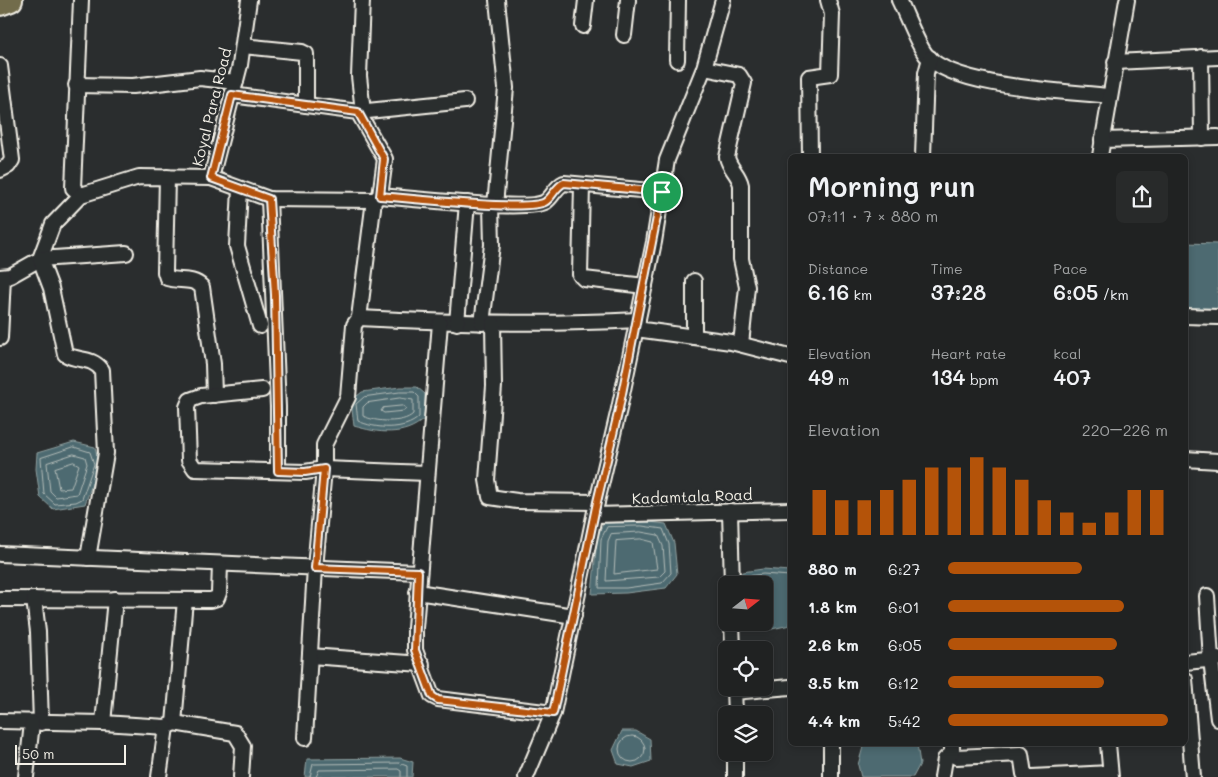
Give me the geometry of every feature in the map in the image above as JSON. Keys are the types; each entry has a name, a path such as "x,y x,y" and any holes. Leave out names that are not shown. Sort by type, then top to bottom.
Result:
{"main road":[{"path":"0,4 11,0"}],"street":[{"path":"81,0 73,188 81,195"},
{"name":"Koyal Para Road","path":"40,259 52,224 81,195 139,177 211,178 243,46 249,0"},
{"path":"305,738 315,568 324,469 324,445 348,396 354,325 359,318 384,159 360,112 358,76 362,0"},
{"path":"487,323 493,205 506,88 497,0"},
{"path":"583,26 586,0"},
{"path":"624,35 628,0"},
{"path":"677,60 678,0"},
{"path":"526,777 553,713 637,324 667,160 704,68 723,0"},
{"path":"810,154 809,77 830,74 832,14 828,0"},
{"path":"900,0 926,55 950,72 1023,89 1109,96"},
{"path":"1100,154 1127,0"},
{"path":"243,46 306,54 306,105"},
{"path":"1115,62 1218,57"},
{"path":"923,154 926,73 930,58"},
{"path":"1201,58 1202,138"},
{"path":"0,66 12,160 8,166 0,170"},
{"path":"704,68 738,74 743,78 744,83 727,157 728,164 738,175 741,185 741,259 747,287 742,344"},
{"path":"76,86 133,86 200,78 306,105 360,112 465,101"},
{"path":"1102,140 1218,137"},
{"path":"167,177 165,272 167,278 198,282 202,287 213,364 214,395"},
{"path":"211,178 269,199 377,198 493,205 536,204 545,202 557,186 564,183 662,192"},
{"path":"582,185 580,275 584,278 644,286"},
{"path":"240,189 237,246 260,326"},
{"path":"269,199 275,295 278,471"},
{"path":"457,323 467,203"},
{"path":"0,338 1,277 10,276 40,259 126,253"},
{"path":"40,259 51,288 65,354 72,358 86,358 96,363 102,370 106,453 88,558"},
{"path":"694,281 694,337"},
{"path":"1188,316 1217,321"},
{"path":"359,318 440,323 637,324 694,337 742,344 788,356"},
{"path":"440,323 418,572 415,650 422,664 432,696 438,700 553,713"},
{"name":"Kadamtala Road","path":"487,323 494,386 487,480 490,497 596,508 730,511 788,510"},
{"path":"262,390 214,395 190,400 187,407 189,460 194,469 305,472 324,469 427,473"},
{"path":"1188,459 1218,461"},
{"path":"730,511 732,576"},
{"path":"0,554 418,572"},
{"path":"0,599 185,600 217,598 219,593 220,564"},
{"path":"417,592 574,616"},
{"path":"1208,596 1218,719"},
{"path":"26,777 37,723 38,632 34,599"},
{"path":"104,723 115,599"},
{"path":"159,777 170,725 185,600"},
{"path":"310,656 422,664"},
{"path":"1188,662 1214,660"},
{"path":"773,688 788,687"},
{"path":"1188,711 1193,777"},
{"path":"0,721 170,725 235,733 243,746 241,777"},
{"path":"831,746 831,777"},
{"path":"952,748 956,757 989,750 1021,754 1027,776 1110,775 1108,746"},
{"path":"942,777 945,759 952,748"},
{"path":"735,761 735,777"}],"water":[{"path":"1188,243 1218,244 1218,312 1188,310"},
{"path":"400,387 417,387 425,394 424,419 408,429 390,432 354,426 351,401 362,392"},
{"path":"74,442 95,447 99,464 85,504 53,509 40,497 36,469 37,453"},
{"path":"604,521 642,521 666,524 674,543 677,574 666,588 626,593 592,594 597,538"},
{"path":"763,569 788,571 788,625 773,629 773,576 742,576 742,572"},
{"path":"622,731 636,731 650,739 651,761 633,767 618,764 613,750"},
{"path":"917,746 920,764 913,777 861,777 858,765 863,747"},
{"path":"400,758 413,762 412,777 305,777 307,759"}],"route":[{"path":"232,95 358,112 384,159 380,196 496,205 545,202 557,186 564,183 662,192 654,242 553,713 438,700 432,696 422,664 415,650 418,572 315,568 324,469 305,472 278,471 275,295 269,199 211,178 232,95"}]}
